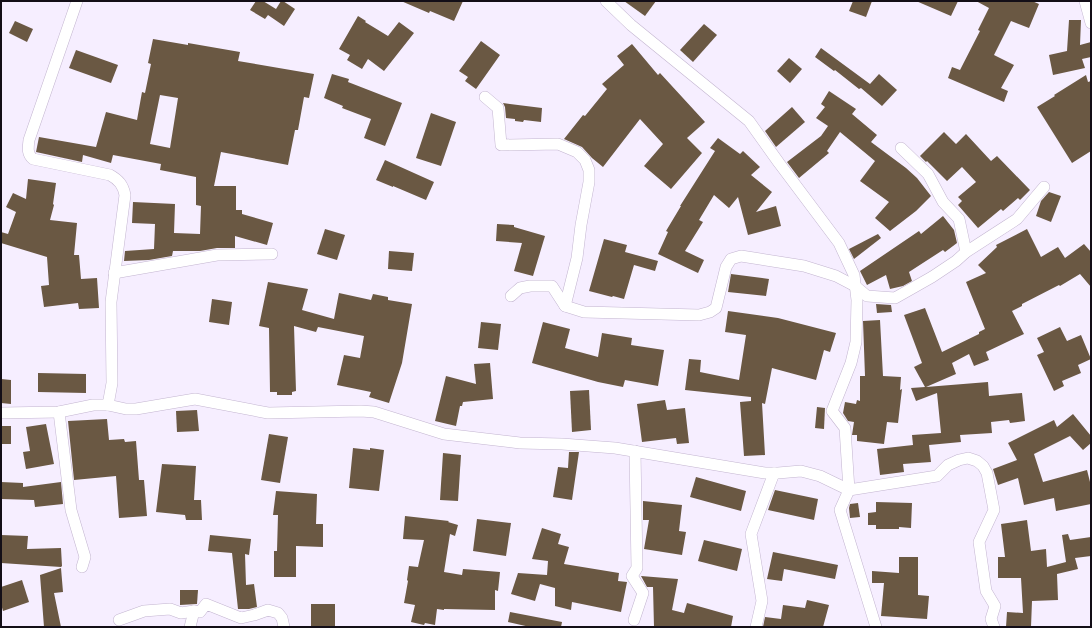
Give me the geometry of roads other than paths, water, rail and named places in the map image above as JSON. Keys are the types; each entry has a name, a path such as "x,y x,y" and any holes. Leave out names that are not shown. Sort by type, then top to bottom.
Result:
{"street":[{"path":"77,1 29,140 28,149 29,156 33,160 110,175 118,179 123,186 125,195 111,302 112,384 108,405"},
{"path":"606,1 631,25 749,121 839,243 854,275 857,300 856,342 852,363 832,411 845,428 849,490 840,510 876,627"},
{"path":"1086,2 1091,23"},
{"path":"485,97 498,108 501,145 558,144 577,152 586,160 589,170 589,182 577,258 565,306"},
{"path":"901,148 928,174 943,202 959,220 966,252"},
{"path":"511,296 520,288 530,286 552,286 565,306 584,312 699,315 710,312 716,308 726,267 731,260 741,256 750,256 804,266 836,276 855,286 867,296 895,298 932,277 956,261 966,252 1017,219 1044,187"},
{"path":"114,273 217,255 272,254"},
{"path":"1,413 59,412 93,405 108,405 126,409 136,409 194,399 268,413 374,412 444,434 520,443 570,444 615,448 745,470 774,473 801,471 820,476 849,490 937,476 948,465 968,458 977,461 983,466 987,473 994,510 979,542 986,591 995,606 991,619 994,627"},
{"path":"59,412 71,510 85,557 82,567"},
{"path":"634,620 643,593 632,576 637,568 635,451"},
{"path":"756,627 762,601 751,534 774,473"},
{"path":"119,620 144,610 170,609 181,613 194,611 200,612 206,604 241,618 268,610 278,613 282,618 284,627"},
{"path":"190,627 194,611"}]}
